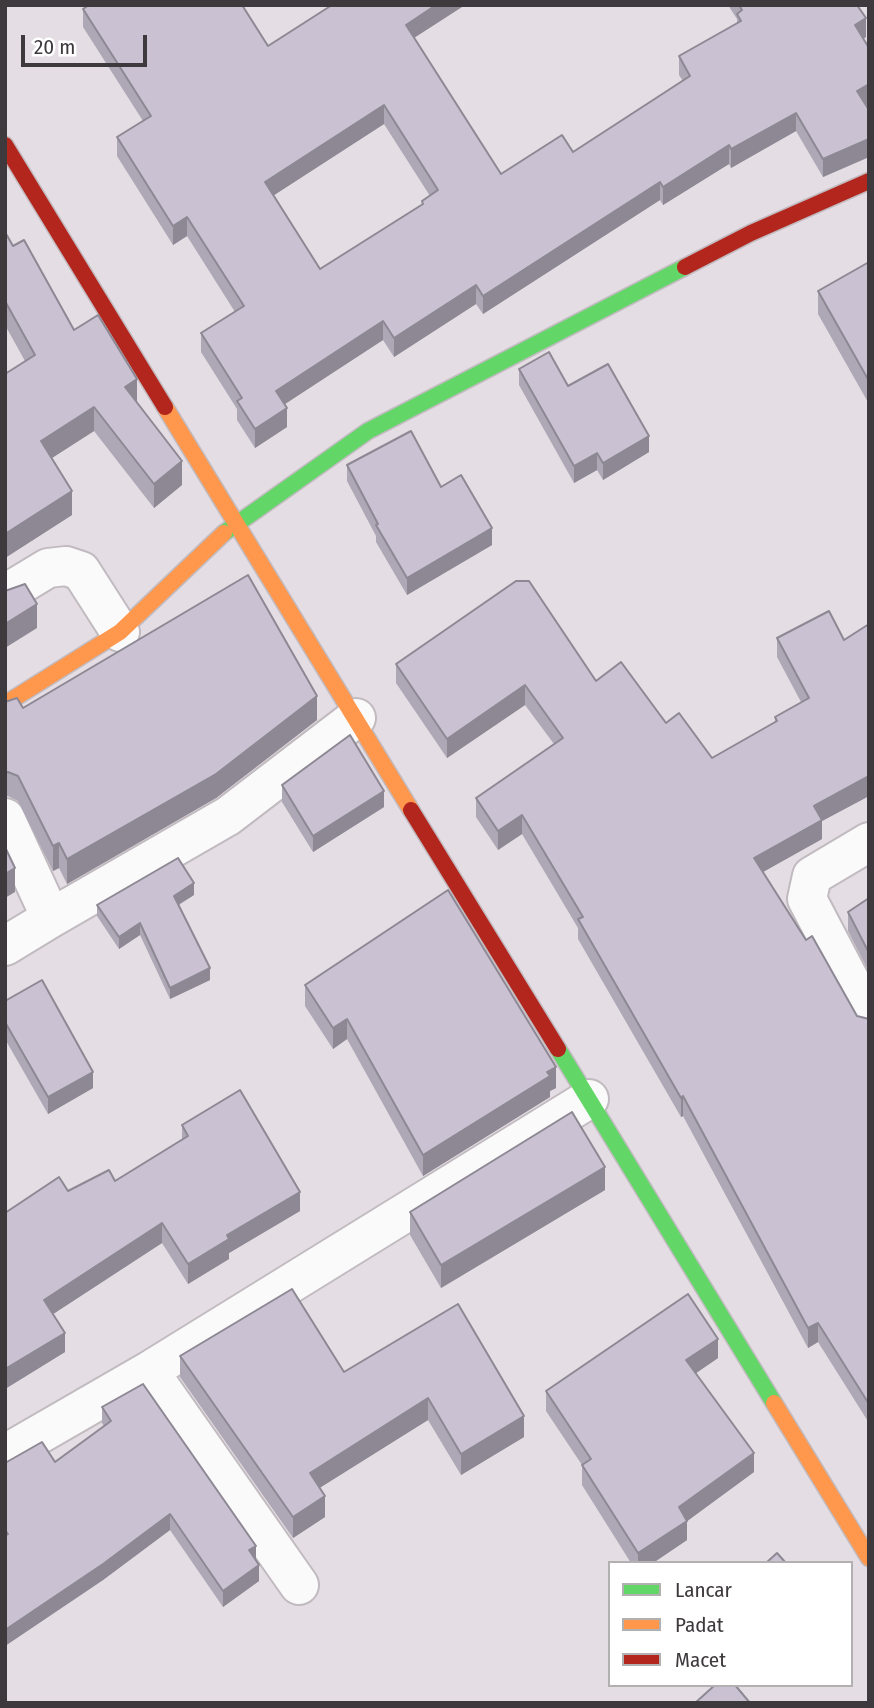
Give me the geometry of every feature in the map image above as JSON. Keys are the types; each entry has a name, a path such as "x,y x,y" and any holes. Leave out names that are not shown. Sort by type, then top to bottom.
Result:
{"street":[{"path":"5,145 869,1558"},
{"path":"5,704 120,632 236,522 368,430 751,233 869,181"},
{"path":"5,594 48,568 66,566 81,571 120,632"},
{"path":"5,946 228,817 356,718"},
{"path":"5,817 51,918"},
{"path":"869,842 812,876 807,899 869,1017"},
{"path":"5,1454 149,1371 589,1099"},
{"path":"149,1371 299,1585"}],"building":[{"path":"89,5 242,5 268,46 332,5 436,5 406,25 501,174 562,135 573,152 690,76 679,56 741,21 737,14 742,10 739,5 857,5 866,18 855,25 869,48 869,84 857,91 869,110 869,139 823,159 796,113 731,149 729,145 663,187 660,182 483,296 476,285 394,338 383,321 276,391 287,408 255,429 237,401 242,398 201,333 244,306 187,217 173,226 117,137 151,116 83,9","holes":["384,105 438,190 422,201 423,204 320,269 265,182"]},
{"path":"5,232 13,246 24,240 74,330 98,315 137,379 125,387 182,461 154,484 94,407 41,441 72,491 5,534 5,374 35,355 5,301"},
{"path":"869,262 869,381 818,291"},
{"path":"549,352 568,386 608,364 649,436 603,463 597,453 574,466 519,369"},
{"path":"411,431 441,487 461,475 492,528 407,578 376,525 378,524 347,465"},
{"path":"248,575 317,696 216,774 67,859 59,843 53,846 18,776 5,773 5,702 17,698 23,708"},
{"path":"516,581 529,581 596,681 621,662 666,723 679,713 712,758 777,721 775,717 809,698 777,638 829,611 844,640 869,624 869,776 814,806 822,820 754,858 806,940 812,936 857,1016 869,1019 869,1404 818,1323 808,1328 683,1096 681,1098 578,919 583,917 522,815 498,831 476,798 563,738 525,685 447,739 396,664"},
{"path":"25,584 37,604 5,624 5,591"},
{"path":"350,735 384,791 313,836 282,785"},
{"path":"5,847 15,868 5,874"},
{"path":"178,858 194,883 174,896 210,968 170,988 140,923 119,937 97,905"},
{"path":"448,890 556,1067 547,1072 550,1076 423,1155 347,1019 333,1028 305,985"},
{"path":"869,898 869,953 848,912"},
{"path":"42,980 93,1072 48,1097 5,1022 5,1001"},
{"path":"240,1090 300,1192 227,1235 229,1239 188,1264 162,1223 44,1300 65,1333 5,1369 5,1213 59,1177 68,1191 109,1170 115,1181 188,1136 182,1125"},
{"path":"572,1112 605,1167 441,1265 410,1212"},
{"path":"292,1289 344,1372 458,1304 524,1416 461,1454 428,1398 310,1473 325,1496 293,1517 180,1356"},
{"path":"688,1294 718,1339 686,1360 754,1453 679,1507 687,1521 638,1553 582,1465 591,1459 546,1391"},
{"path":"143,1384 256,1546 249,1550 259,1565 223,1591 170,1514 103,1564 5,1630 5,1536 8,1534 5,1530 5,1463 42,1442 55,1462 111,1421 102,1407"},
{"path":"777,1553 784,1561 768,1561"},
{"path":"713,1687 737,1687 750,1703 695,1703"}],"traffic: fast":[{"path":"224,533 368,431 685,267"},
{"path":"558,1049 774,1403"}],"traffic: slow":[{"path":"165,407 411,810"},
{"path":"5,704 120,632 224,533"},
{"path":"774,1403 869,1558"}],"traffic: jam":[{"path":"5,145 165,407"},
{"path":"685,267 751,233 869,181"},
{"path":"411,810 558,1049"}]}
